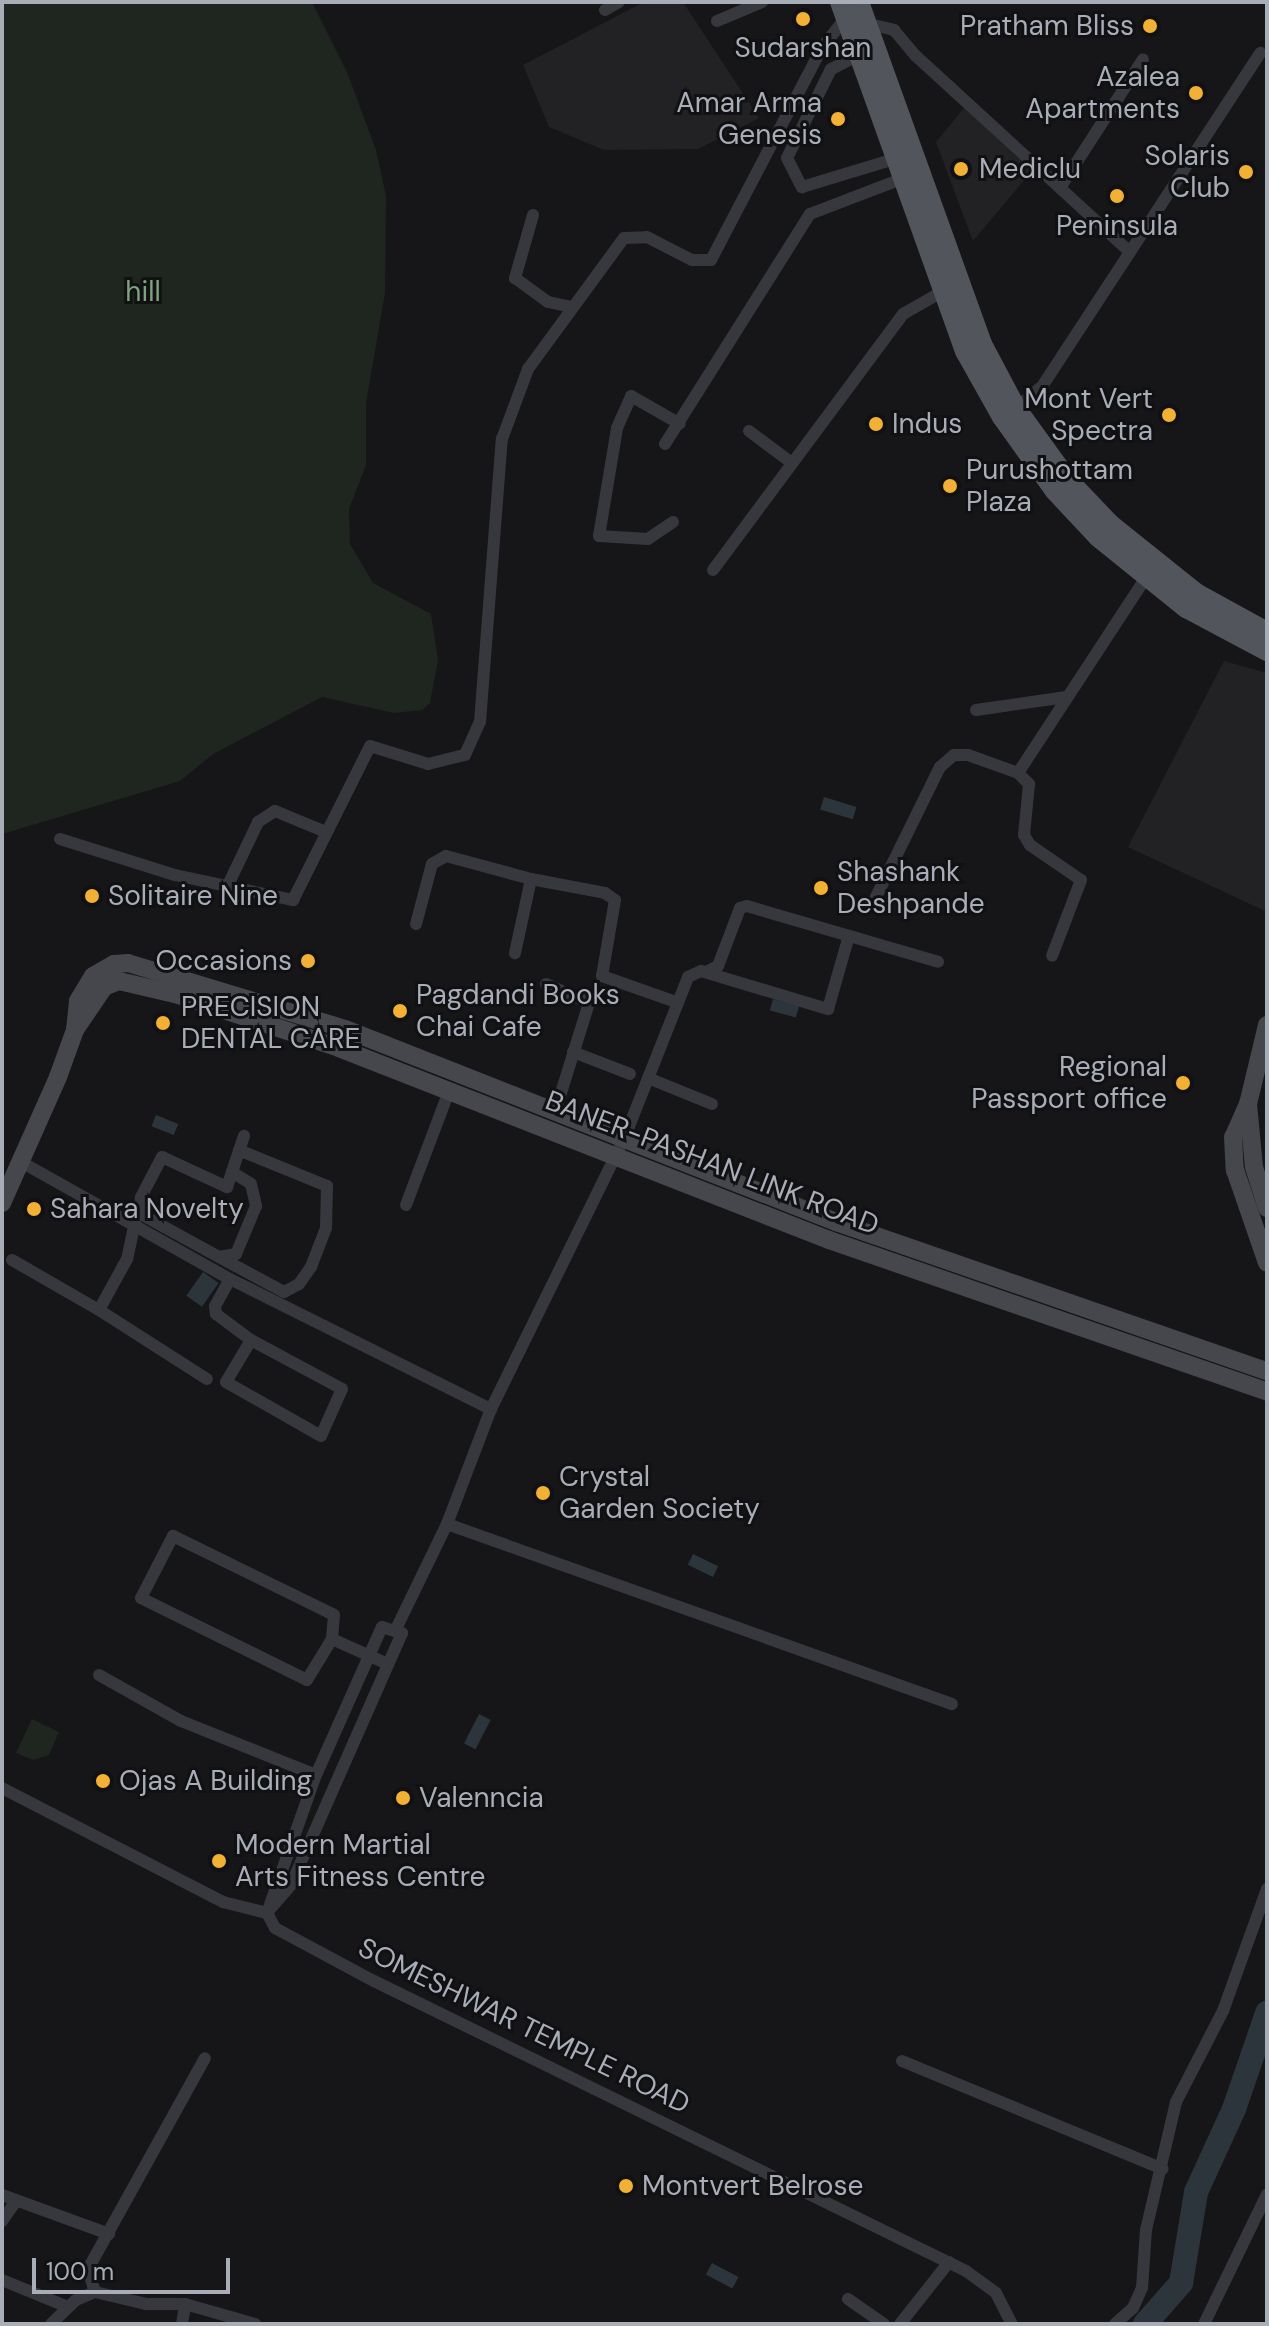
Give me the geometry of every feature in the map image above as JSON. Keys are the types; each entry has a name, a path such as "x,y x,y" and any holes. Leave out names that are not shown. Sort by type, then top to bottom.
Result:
{"main road":[{"path":"856,11 861,54 947,289 965,351 1002,417 1072,511 1151,570 1218,628 1267,651"},
{"path":"856,11 982,344 1016,408 1077,490 1151,570 1267,632"}],"street":[{"path":"605,10 619,2"},
{"path":"717,21 762,2"},
{"path":"60,839 175,875 293,900 370,746 428,764 465,755 480,722 502,439 528,369 624,238 647,237 692,260 711,260 822,48 856,11 894,30 916,56 1130,252"},
{"path":"1016,408 1043,385 1260,53"},
{"path":"861,54 831,69 787,158 802,187 901,168"},
{"path":"1060,188 1143,59"},
{"path":"665,444 810,214 901,168"},
{"path":"533,215 515,278 548,302 571,307"},
{"path":"713,570 903,314 947,289"},
{"path":"673,522 648,539 599,536 617,428 631,396 680,424"},
{"path":"749,431 792,463"},
{"path":"1018,773 1151,570"},
{"path":"976,710 1066,697"},
{"path":"873,903 940,767 954,755 1018,773 1029,784 1024,835 1030,845 1081,880 1052,956"},
{"path":"228,885 258,822 275,811 326,832"},
{"path":"416,924 432,864 446,856 531,879 605,893 615,900 602,976 676,1002"},
{"path":"515,953 531,879"},
{"path":"706,972 718,966 742,906 938,962"},
{"path":"395,1631 447,1524 491,1409 624,1139 676,1002 694,971 828,1009 849,936"},
{"name":"BANER-PASHAN LINK ROAD","path":"75,1030 78,1001 93,976 114,964 339,1048 829,1240 1267,1392"},
{"name":"BANER-PASHAN LINK ROAD","path":"4,1194 23,1163 75,1030 104,987 141,974 345,1029 836,1222 1267,1371"},
{"path":"546,984 589,1003 555,1112"},
{"path":"1267,1025 1248,1104 1233,1137 1235,1170 1267,1263"},
{"path":"573,1052 630,1074"},
{"path":"648,1078 712,1104"},
{"path":"406,1205 449,1091"},
{"path":"1248,1104 1254,1167 1267,1208"},
{"path":"239,1150 327,1186 326,1228 311,1267 299,1284 284,1292 139,1213 141,1197 162,1157 227,1187 239,1150 244,1136"},
{"path":"23,1163 135,1222 230,1279 491,1409"},
{"path":"219,1257 236,1254 256,1206 251,1184 232,1172"},
{"path":"99,1310 127,1259 135,1222"},
{"path":"12,1260 99,1310 207,1379"},
{"path":"230,1279 215,1306 216,1314 251,1340 342,1389 321,1436 226,1382 251,1340"},
{"path":"447,1524 952,1704"},
{"path":"173,1536 334,1615 332,1639 307,1680 141,1598 173,1536"},
{"path":"382,1627 402,1633 291,1885 267,1913 316,1775 382,1627"},
{"path":"332,1639 388,1664"},
{"path":"99,1675 181,1721 316,1775"},
{"name":"SOMESHWAR TEMPLE ROAD","path":"2,1788 223,1902 267,1913 275,1928 374,1981 949,2262 985,2283 1005,2304 1012,2324"},
{"path":"1115,2324 1133,2308 1142,2288 1146,2230 1163,2169 1176,2102 1223,2011 1267,1889"},
{"path":"95,2292 88,2269 205,2058"},
{"path":"902,2061 1163,2169"},
{"path":"1204,2324 1267,2194"},
{"path":"2,2195 109,2234"},
{"path":"2,2221 16,2201"},
{"path":"900,2324 949,2262"},
{"path":"2,2280 60,2318 95,2292 146,2304 185,2304 255,2324"},
{"path":"848,2299 884,2324"},
{"path":"182,2324 185,2304"}],"shaded area":[{"path":"644,2 683,2 759,118 698,149 604,150 549,127 523,65"},
{"path":"964,108 1032,171 973,241 936,142"},
{"path":"1224,661 1267,673 1267,912 1128,847"},
{"path":"824,797 857,807 853,819 820,809"},
{"path":"773,999 799,1006 796,1018 770,1011"},
{"path":"156,1115 178,1124 174,1135 152,1126"},
{"path":"203,1272 219,1283 202,1307 186,1296"},
{"path":"693,1554 718,1566 713,1577 688,1565"},
{"path":"479,1714 491,1720 476,1749 464,1743"},
{"path":"712,2263 738,2277 732,2289 706,2274"}],"green space":[{"name":"hill","path":"2,2 312,2 347,72 376,150 386,196 385,293 366,403 366,465 349,509 350,544 373,583 431,614 438,660 430,703 422,710 394,713 322,697 213,754 180,781 2,834"},
{"path":"32,1719 59,1732 49,1755 33,1760 16,1753"}],"waterway":[{"path":"1145,2324 1181,2283 1196,2192 1234,2109 1267,2013"}],"place":[{"name":"Sudarshan","path":"803,19"},
{"name":"Pratham Bliss","path":"1150,26"},
{"name":"Azalea Apartments","path":"1196,93"},
{"name":"Amar Arma Genesis","path":"838,119"},
{"name":"Mediclu","path":"961,169"},
{"name":"Solaris Club","path":"1246,172"},
{"name":"Peninsula","path":"1117,196"},
{"name":"Mont Vert Spectra","path":"1169,415"},
{"name":"Indus","path":"876,424"},
{"name":"Purushottam Plaza","path":"950,486"},
{"name":"Shashank Deshpande","path":"821,888"},
{"name":"Solitaire Nine","path":"92,896"},
{"name":"Occasions","path":"308,961"},
{"name":"Pagdandi Books Chai Cafe","path":"400,1011"},
{"name":"PRECISION DENTAL CARE","path":"163,1023"},
{"name":"Regional Passport office","path":"1183,1083"},
{"name":"Sahara Novelty","path":"34,1209"},
{"name":"Crystal Garden Society","path":"543,1493"},
{"name":"Ojas A Building","path":"103,1781"},
{"name":"Valenncia","path":"403,1798"},
{"name":"Modern Martial Arts Fitness Centre","path":"219,1861"},
{"name":"Montvert Belrose","path":"626,2186"}]}
